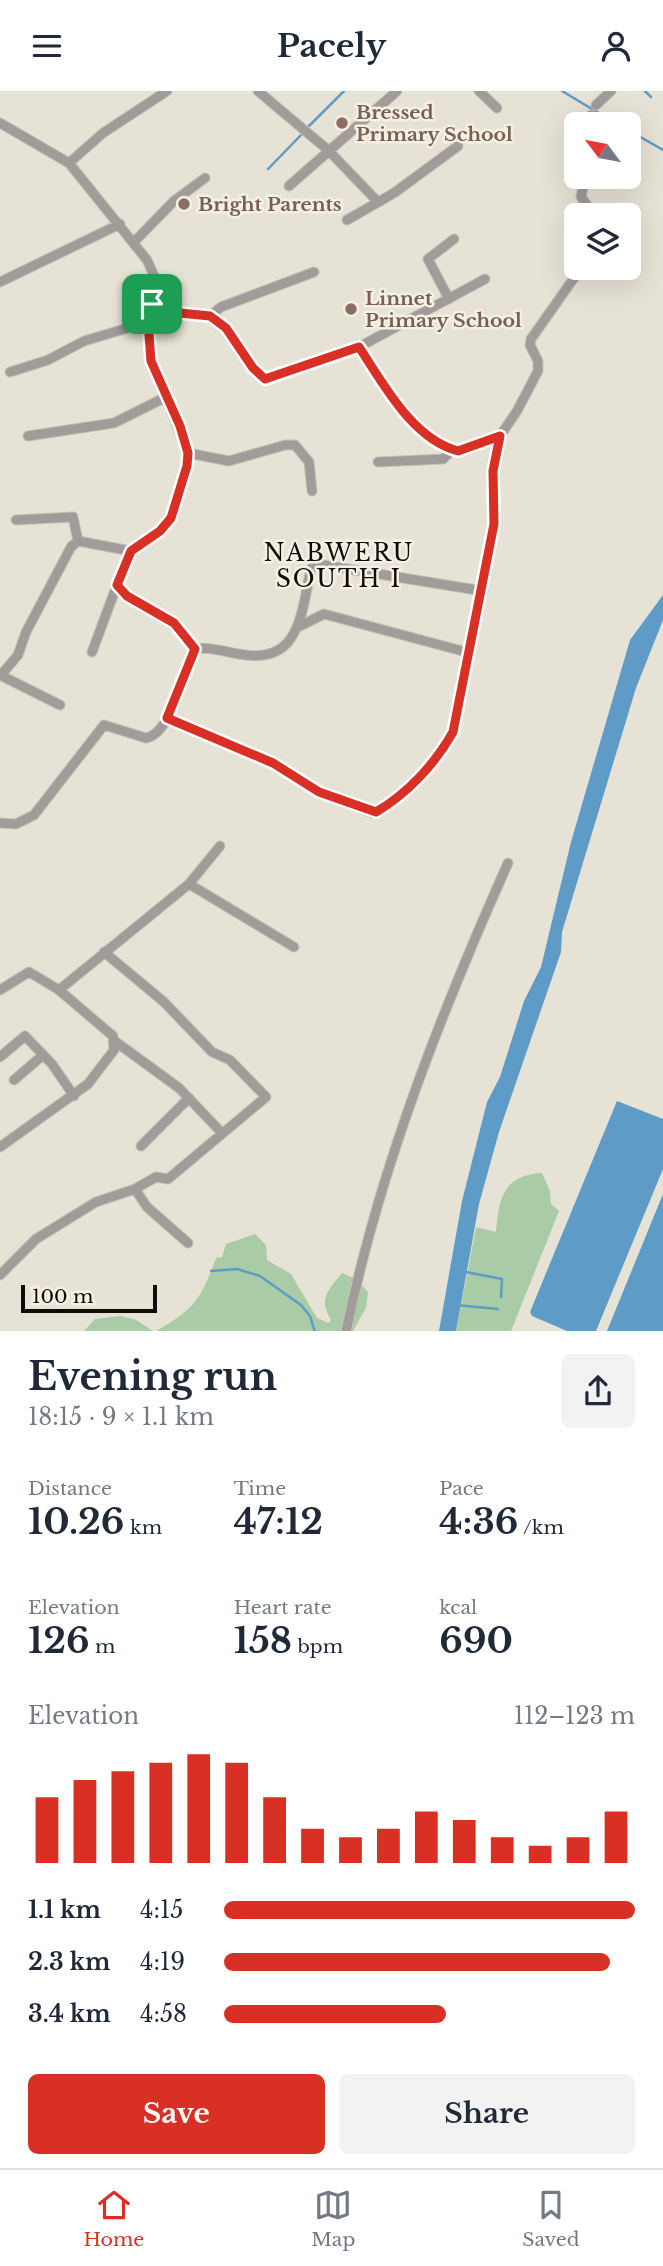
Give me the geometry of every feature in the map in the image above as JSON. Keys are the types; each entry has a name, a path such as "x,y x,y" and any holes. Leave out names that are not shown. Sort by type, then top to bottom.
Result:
{"street":[{"path":"69,163 103,132 167,91"},
{"path":"258,91 328,150 378,202"},
{"path":"289,186 397,91"},
{"path":"479,91 498,109"},
{"path":"596,105 611,91"},
{"path":"0,123 69,163 134,242 156,280 148,322 151,361 168,396 188,453 187,466 171,518 160,531 131,551 92,652"},
{"path":"346,220 378,202 458,146"},
{"path":"134,242 174,201 205,178"},
{"path":"0,282 120,224"},
{"path":"449,299 428,259 454,239"},
{"path":"210,316 221,307 314,272"},
{"path":"152,304 180,313 210,316 226,328 253,368 265,379 359,347 485,279"},
{"path":"167,718 273,763 319,792 376,812 412,785 445,747 459,713 494,524 493,471 500,436 538,371 538,361 530,345 531,339 573,280"},
{"path":"10,372 48,360 84,341 148,322"},
{"path":"359,347 388,391 417,425 453,449 464,450 500,436"},
{"path":"28,436 114,423 168,396"},
{"path":"188,453 229,461 285,445 295,445 309,462 312,491"},
{"path":"378,462 443,459 453,449"},
{"path":"16,520 73,517 78,541"},
{"path":"78,541 131,551"},
{"path":"60,705 0,675 18,655 26,632 71,547 78,541"},
{"path":"298,627 311,569 317,564 483,591"},
{"path":"117,585 127,596 174,623 195,649 263,658 275,653 298,627 324,614 470,653"},
{"path":"0,823 16,824 34,815 104,725 146,738 153,737 167,718 195,649"},
{"path":"59,989 189,884 220,846"},
{"path":"346,1331 359,1269 410,1109 459,973 508,863"},
{"path":"189,884 294,947"},
{"path":"0,1275 36,1238 96,1202 135,1189 156,1177 168,1179 266,1097 230,1060 212,1052 164,1002 104,952"},
{"path":"0,990 13,985 29,972 59,989 113,1036 116,1042 189,1098 221,1132"},
{"path":"0,1057 25,1036 74,1096"},
{"path":"0,1147 74,1096 99,1070 116,1042"},
{"path":"14,1080 43,1055"},
{"path":"141,1146 189,1098"},
{"path":"135,1189 147,1207 188,1243"}],"green space":[{"path":"542,1173 550,1191 551,1204 559,1211 511,1331 456,1331 476,1227 496,1232 499,1209 506,1191 519,1178"},
{"path":"255,1234 266,1245 267,1260 291,1274 317,1318 328,1323 331,1320 325,1300 329,1290 342,1273 356,1279 368,1292 366,1308 353,1331 156,1331 195,1302 216,1258 222,1257 226,1244"},
{"path":"121,1316 136,1320 153,1331 84,1331 95,1319"}],"water":[{"path":"663,595 663,620 636,688 562,932 561,952 499,1132 479,1204 456,1331 439,1331 462,1201 487,1102 500,1077 524,1001 541,967 571,842 630,640"},
{"path":"617,1101 663,1119 663,1169 596,1331 567,1331 532,1316 530,1312"},
{"path":"663,1194 663,1331 607,1331"}],"waterway":[{"path":"307,128 344,91"},
{"path":"562,91 597,112"},
{"path":"645,91 651,97"},
{"path":"268,169 302,134"},
{"path":"641,137 663,150"},
{"path":"211,1271 237,1269 260,1276 301,1305 310,1316 315,1331"},
{"path":"466,1272 502,1279 501,1297"},
{"path":"456,1305 498,1309"}],"place":[{"name":"Bressed Primary School","path":"342,123"},
{"name":"Bright Parents","path":"184,204"},
{"name":"Linnet Primary School","path":"351,309"}],"district":[{"name":"NABWERU SOUTH I","path":"339,566"}],"route":[{"path":"152,304 180,313 210,316 226,328 253,368 265,379 359,347 388,391 417,425 448,447 464,450 500,436 493,471 494,524 459,713 453,732 445,747 412,785 388,806 376,812 365,811 347,801 332,798 273,763 167,718 190,668 195,649 174,623 127,596 117,585 131,551 160,531 171,518 187,466 188,453 180,426 151,361 148,322 152,304"}]}
